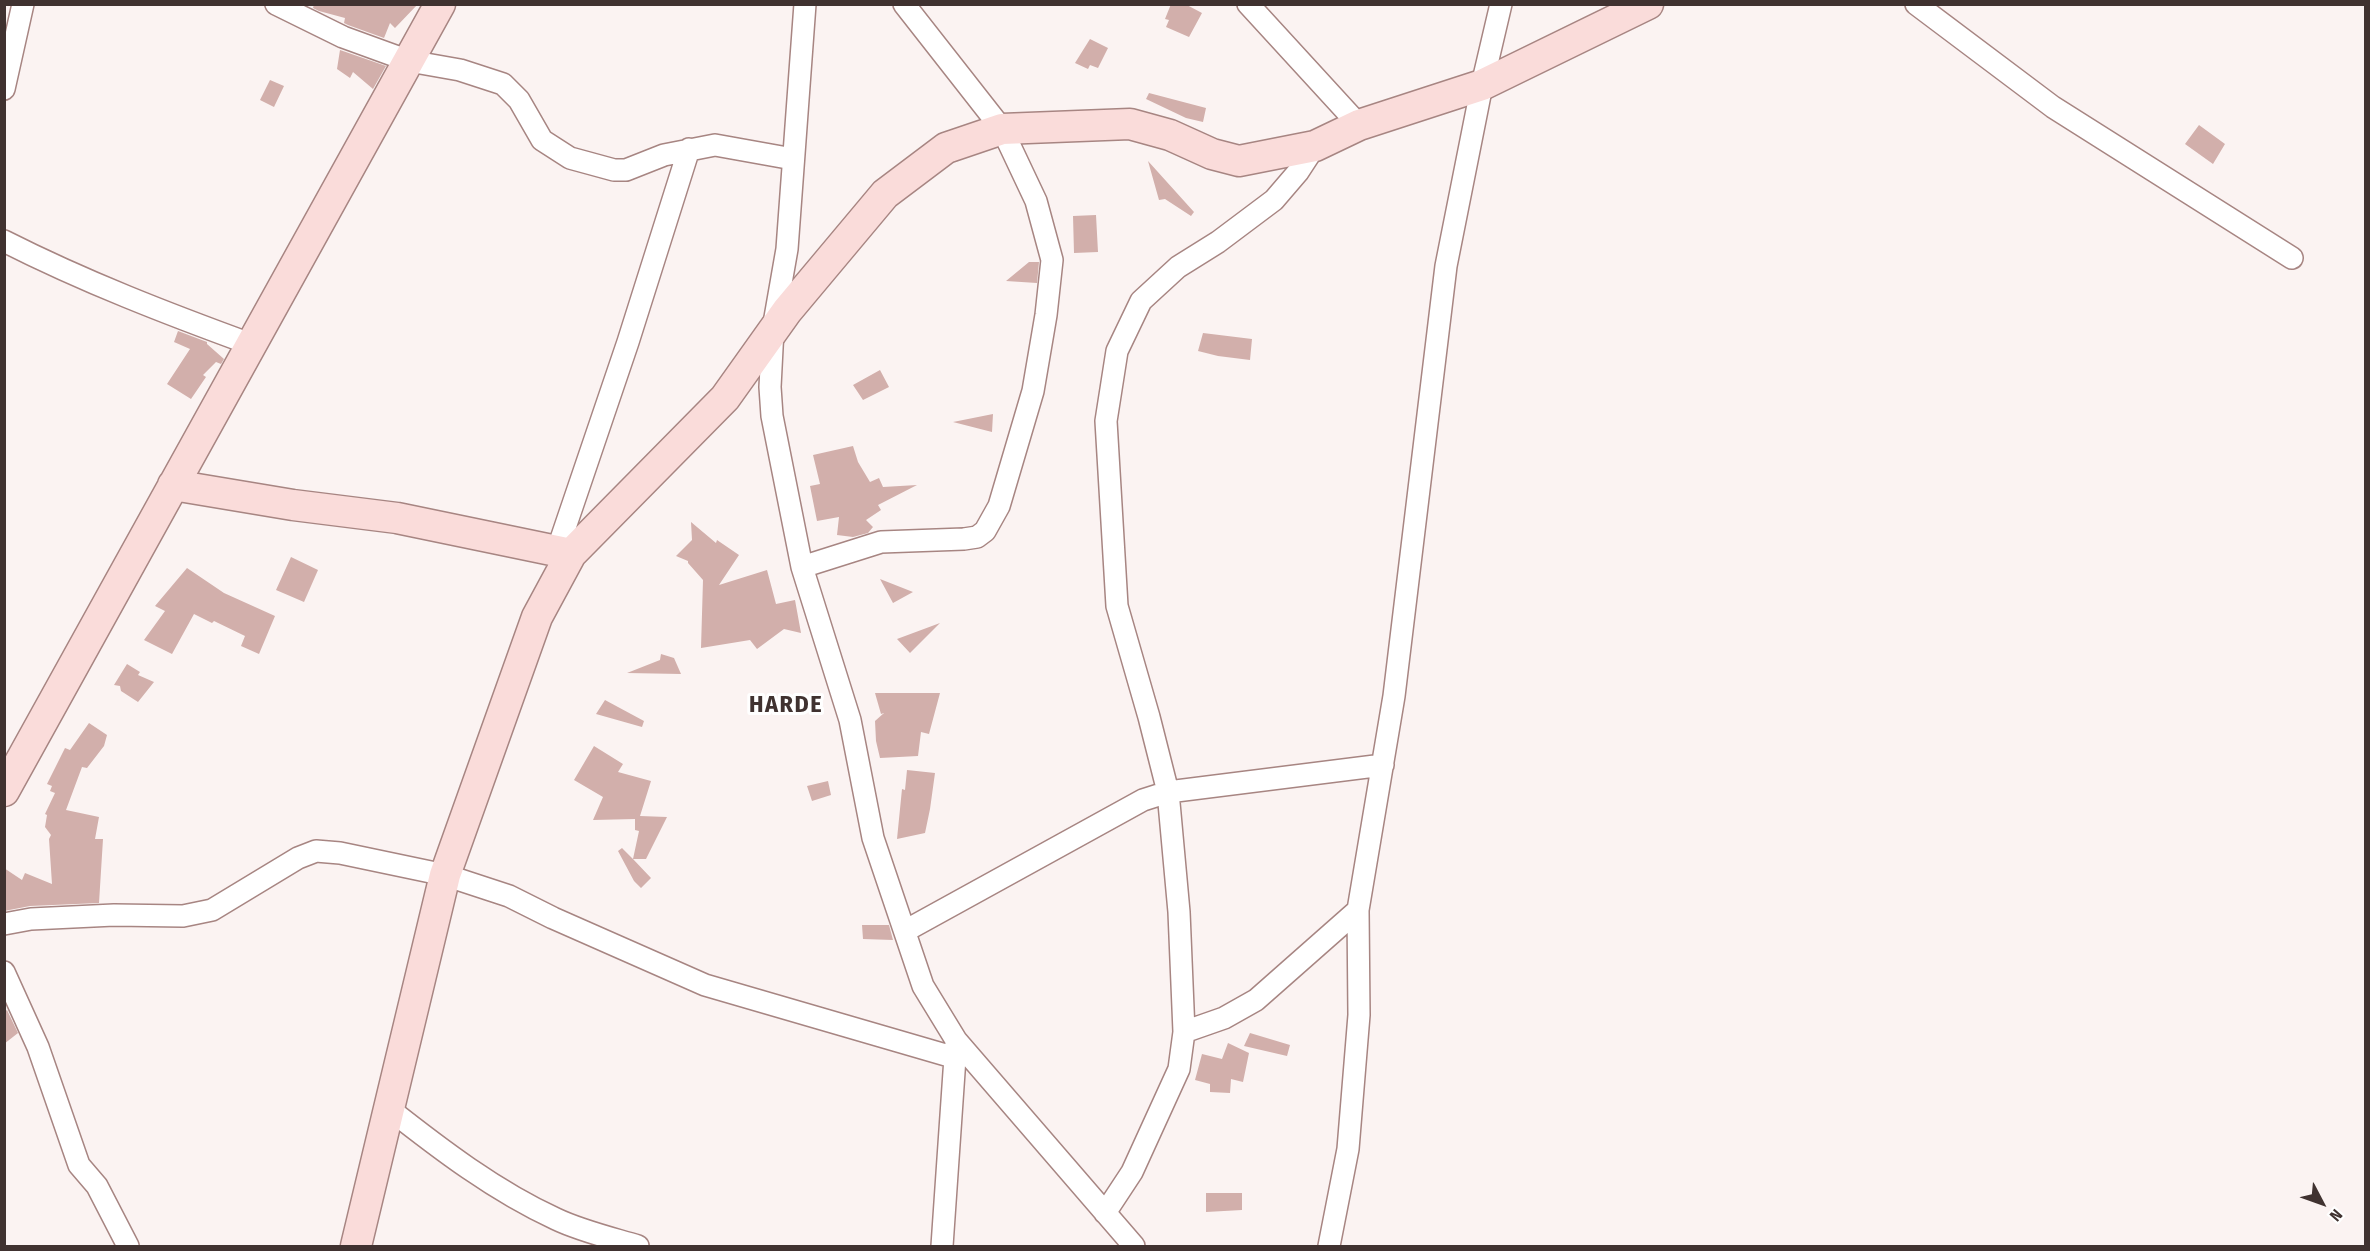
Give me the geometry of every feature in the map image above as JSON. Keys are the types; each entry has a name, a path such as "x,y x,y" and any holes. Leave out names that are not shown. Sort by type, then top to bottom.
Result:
{"street":[{"path":"4,89 11,27 22,4"},
{"path":"276,4 343,37 409,61 460,70 502,84 519,100 542,140 570,158 614,170 626,170 664,155 716,145 793,159"},
{"path":"4,791 440,4"},
{"path":"805,4 788,249 773,330 770,387 772,416 802,567 850,720 873,838 923,986 956,1049 1134,1246"},
{"path":"802,567 881,542 977,537 985,531 999,506 1033,391 1046,315 1052,260 1036,201 1002,129 904,4"},
{"path":"1248,4 1359,124"},
{"path":"1329,1246 1349,1138 1359,1016 1358,910 1396,684 1446,266 1501,4"},
{"path":"564,552 725,398 773,330 816,275 885,194 946,148 1002,129 1130,124 1170,135 1212,154 1239,161 1315,146 1359,124 1482,86 1648,4"},
{"path":"1916,4 2054,107 2292,258"},
{"path":"1104,1213 1132,1172 1179,1070 1184,1032 1179,912 1168,792 1117,606 1106,421 1117,351 1141,301 1178,267 1218,242 1274,200 1298,172 1315,146"},
{"path":"356,1246 445,875 537,617 564,552 689,149"},
{"path":"4,241 78,277 150,307 253,345"},
{"path":"174,485 293,505 397,518 564,552"},
{"path":"905,931 1143,800 1168,792 1383,765"},
{"path":"4,924 31,919 114,915 183,916 212,910 298,858 316,852 340,853 445,875 509,896 553,918 705,985 956,1049"},
{"path":"1184,1032 1224,1018 1256,1000 1358,910"},
{"path":"4,972 38,1047 79,1165 97,1186 128,1246"},
{"path":"942,1246 956,1049"},
{"path":"388,1108 440,1149 522,1202 558,1220 638,1246"}],"building":[{"path":"314,4 418,4 395,28 390,23 384,38 344,23 345,18 319,11 313,8"},
{"path":"1171,4 1185,4 1202,13 1189,37 1166,27 1169,20 1165,19"},
{"path":"1090,39 1108,48 1098,68 1090,65 1088,69 1075,63"},
{"path":"340,50 386,66 373,89 353,72 350,78 337,69"},
{"path":"270,80 284,86 274,107 260,100"},
{"path":"1149,93 1206,108 1203,122 1186,118 1146,99"},
{"path":"2199,125 2225,144 2213,164 2185,144"},
{"path":"1148,161 1194,212 1191,216 1165,199 1159,200"},
{"path":"1096,215 1098,252 1074,253 1073,216"},
{"path":"1029,262 1039,262 1037,283 1006,281"},
{"path":"178,331 207,342 224,359 221,364 216,362 203,375 206,377 191,399 167,384 190,349 174,342"},
{"path":"1203,333 1252,339 1250,360 1198,351"},
{"path":"880,370 889,387 863,400 853,385"},
{"path":"993,414 992,432 953,422"},
{"path":"853,446 858,462 870,482 879,478 883,487 917,485 878,505 881,510 866,520 873,527 868,533 853,537 837,535 839,517 817,521 810,486 820,484 813,455"},
{"path":"691,522 716,543 717,540 739,555 719,585 767,570 776,604 795,600 801,633 784,629 757,649 750,640 701,648 703,580 688,561 676,556 692,540"},
{"path":"291,557 318,570 304,602 276,590"},
{"path":"187,568 224,593 275,616 259,654 241,646 245,636 194,614 172,654 144,640 165,611 155,606"},
{"path":"880,579 913,592 893,603"},
{"path":"940,623 910,653 897,639"},
{"path":"661,654 674,658 681,674 627,673 660,660"},
{"path":"127,664 140,672 138,675 154,682 138,702 121,691 120,686 114,685"},
{"path":"875,693 940,693 929,734 921,732 918,756 880,758 875,721 884,713 881,714"},
{"path":"605,700 644,721 642,727 596,714"},
{"path":"89,723 107,735 104,746 87,768 82,767 66,810 99,817 95,839 103,839 99,903 30,906 4,911 4,868 22,880 25,873 52,884 49,839 51,835 45,827 47,815 45,814 55,793 50,791 52,786 47,784 65,748 70,750"},
{"path":"594,746 623,764 618,772 651,781 640,816 667,817 646,859 633,859 639,831 635,830 635,819 593,820 603,797 574,780"},
{"path":"907,770 935,773 930,809 925,833 897,839 902,789 905,790"},
{"path":"828,781 831,795 812,801 807,786"},
{"path":"622,848 651,878 641,888 634,881 618,851"},
{"path":"862,925 889,925 893,940 863,939"},
{"path":"7,1010 18,1033 4,1044 4,1012"},
{"path":"1250,1033 1290,1045 1287,1056 1244,1046"},
{"path":"1228,1043 1249,1053 1243,1082 1231,1079 1230,1093 1210,1092 1210,1084 1195,1080 1202,1054 1222,1059"},
{"path":"1206,1193 1242,1193 1242,1210 1206,1212"}],"district":[{"name":"HARDE","path":"786,705"}]}
